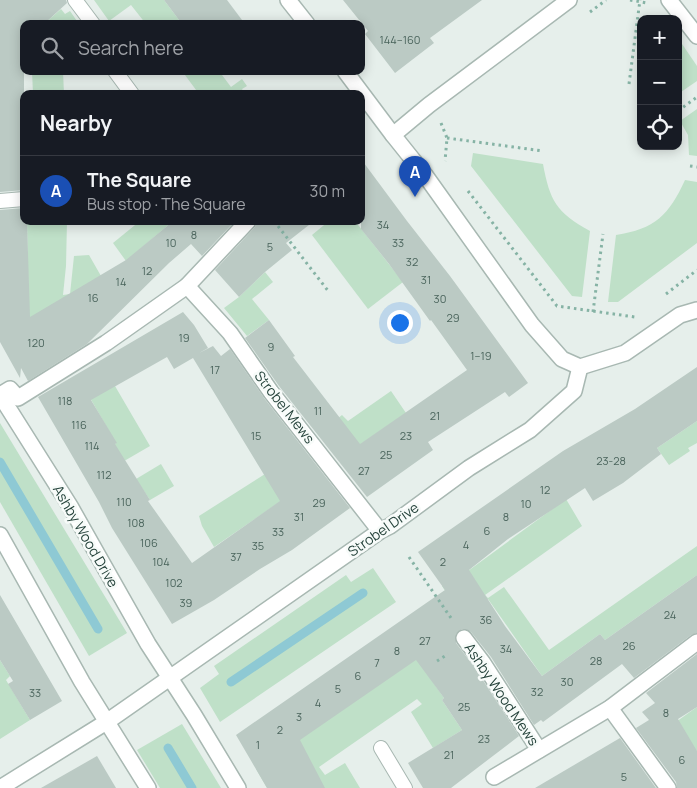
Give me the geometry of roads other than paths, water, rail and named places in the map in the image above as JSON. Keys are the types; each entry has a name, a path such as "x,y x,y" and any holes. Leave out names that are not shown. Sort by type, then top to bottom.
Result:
{"street":[{"path":"288,0 304,20"},
{"path":"393,135 429,105 569,0"},
{"path":"669,0 697,36"},
{"path":"348,75 359,90"},
{"path":"365,98 425,175 532,325 562,359 580,367 625,353 680,315 697,310"},
{"path":"0,395 10,389 18,398 106,343 187,286 244,225"},
{"name":"Strobel Mews","path":"187,286 230,333 271,392 380,531"},
{"name":"Strobel Drive","path":"169,678 380,531 390,526 470,468 530,430 574,391 580,367"},
{"name":"Ashby Wood Drive","path":"0,395 70,506 169,678 194,715 238,788"},
{"path":"0,535 82,682 148,788"},
{"name":"Ashby Wood Mews","path":"464,638 483,663 539,750"},
{"name":"Ashby Wood Mews","path":"494,777 610,708 697,642"},
{"path":"0,788 108,721 169,678"},
{"path":"610,708 668,788"}],"lane":[{"path":"75,0 90,20"},
{"path":"118,75 129,90"},
{"path":"0,201 20,200"},
{"path":"381,748 405,788"}],"waterway":[{"path":"0,462 98,629"},
{"path":"231,682 363,593"},
{"path":"168,748 192,788"}],"place":[{"name":"The Square","path":"415,197"}]}
